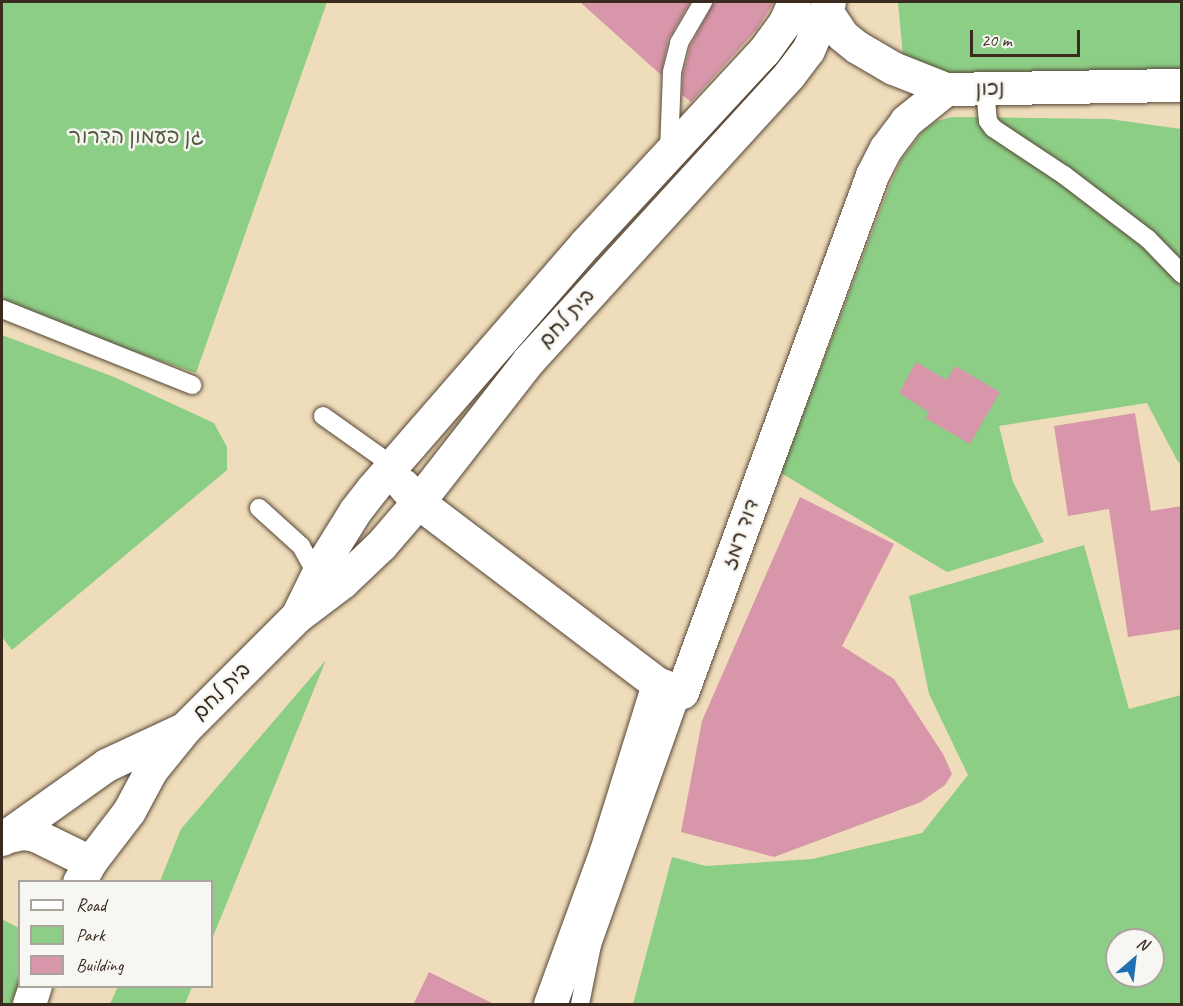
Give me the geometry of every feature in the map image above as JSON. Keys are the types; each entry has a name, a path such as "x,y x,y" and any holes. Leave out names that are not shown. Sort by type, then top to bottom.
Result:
{"street":[{"name":"בית לחם","path":"297,616 317,575 355,511 392,465 669,152 764,51 785,22 794,2"},
{"name":"בית לחם","path":"85,872 96,837 114,802 151,771 185,728 297,616 360,567 422,496 528,361 789,75 808,50 827,6"},
{"name":"נכון","path":"827,6 842,35 856,47 893,68 946,89 1182,85"},
{"name":"דוד רמז","path":"550,1005 606,851 872,175 886,148 906,121 946,89"},
{"path":"392,465 402,484 422,496 670,688"},
{"path":"3,838 106,765 185,728"},
{"path":"3,838 23,833 35,835 85,872"},
{"path":"29,1005 35,988"}],"lane":[{"path":"669,152 672,72 679,42 703,2"},
{"path":"985,88 988,120 993,128 1064,176 1148,239 1182,274"},
{"path":"2,309 192,385"},
{"path":"323,416 392,465"},
{"path":"259,508 301,546 317,575"},
{"name":"דוד רמז","path":"580,1005 592,945 670,688"}],"green space":[{"name":"גן פעמון הדרור","path":"2,2 327,2 196,373 2,306"},
{"path":"898,2 1181,2 1181,75 938,87 904,67"},
{"path":"952,117 1109,119 1181,129 1181,463 1178,462 1147,403 999,426 1013,482 1044,542 947,572 781,473 890,185 902,159 924,130 937,121"},
{"path":"2,335 114,377 214,423 227,447 227,470 12,650 2,637"},
{"path":"1084,545 1129,709 1181,695 1181,1004 633,1004 672,857 706,866 812,859 922,833 968,775 929,694 909,596"},
{"path":"326,660 213,937 213,880 160,880 181,829"},
{"path":"2,919 18,927 18,987 12,1004 2,1004"},
{"path":"117,988 192,988 185,1004 110,1004"}],"building":[{"path":"580,2 690,2 668,40 661,75"},
{"path":"714,2 774,2 757,29 691,102 682,95 683,74 690,47"},
{"path":"916,362 947,380 955,366 1000,392 970,444 925,418 929,412 899,393"},
{"path":"1135,413 1151,511 1182,506 1182,629 1128,637 1109,509 1068,516 1054,426"},
{"path":"800,497 894,544 842,646 894,679 943,754 952,774 945,785 921,802 774,857 681,832 702,721"},
{"path":"429,972 496,1005 413,1005"}]}
